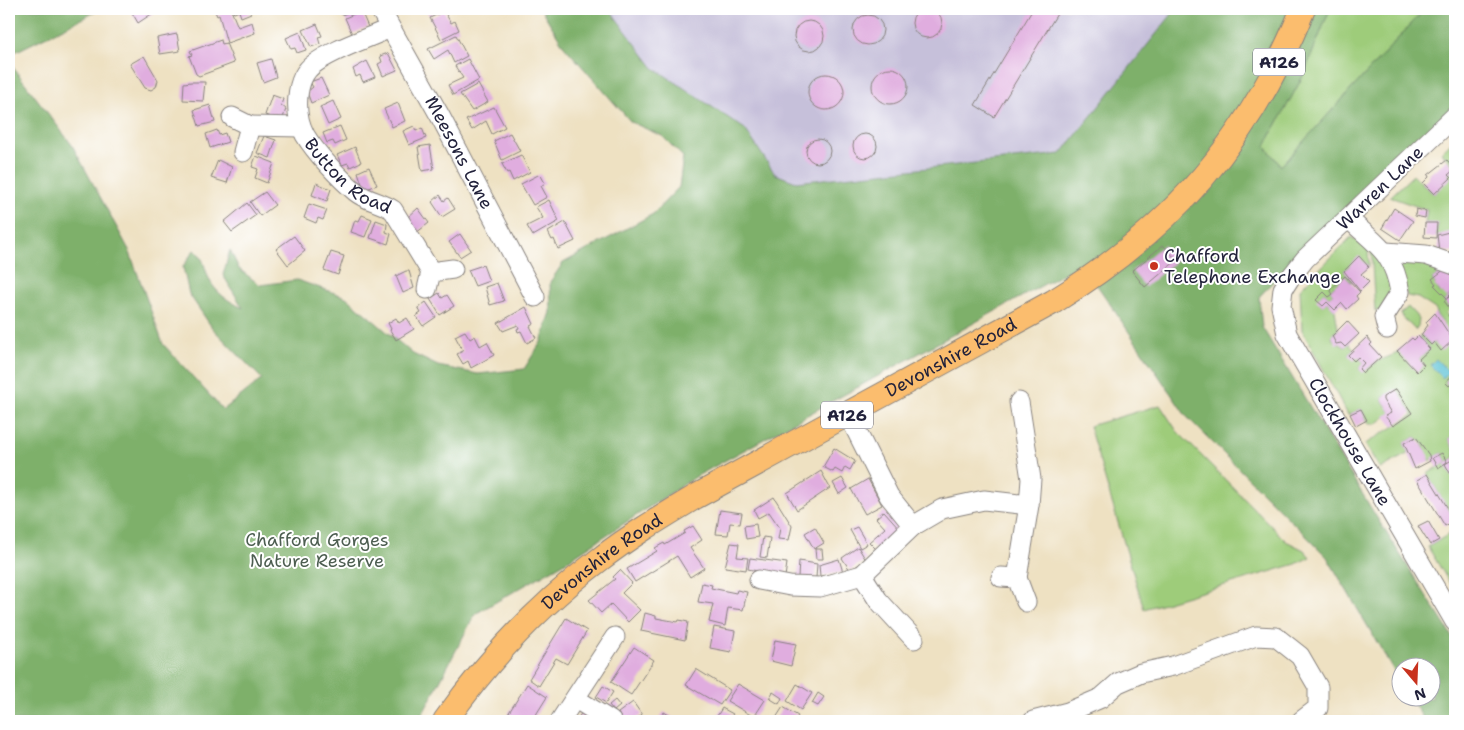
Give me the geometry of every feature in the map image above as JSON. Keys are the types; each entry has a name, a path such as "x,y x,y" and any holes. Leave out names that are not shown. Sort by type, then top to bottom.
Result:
{"main road":[{"name":"Devonshire Road","path":"445,721 500,652 550,602 599,560 646,527 695,497 1053,302 1102,271 1144,237 1190,193 1252,113 1288,45 1302,9"}],"street":[{"name":"Meesons Lane","path":"380,9 440,116 535,297"},
{"name":"Button Road","path":"390,28 326,57 310,67 302,77 298,94 301,127 305,136 348,186 366,198 384,204 393,210 429,281 454,270"},
{"name":"Warren Lane","path":"1305,260 1350,219 1455,116"},
{"name":"Button Road","path":"232,117 250,126 301,127"},
{"path":"243,152 250,126"},
{"path":"1350,219 1386,252 1398,280 1400,292 1382,320"},
{"path":"1386,252 1414,252 1455,265"},
{"name":"Clockhouse Lane","path":"1305,260 1283,289 1281,306 1287,334 1350,446 1455,622"},
{"path":"1019,402 1031,480 1029,505 1009,577 1026,602"},
{"path":"848,414 889,496 913,526"},
{"path":"759,580 790,586 820,587 862,575 913,526 942,509 984,500 1029,505"},
{"path":"862,575 902,634"},
{"path":"1033,721 1068,712 1101,698 1118,683 1141,673 1173,666 1256,636 1276,637 1300,656 1318,687 1318,708 1305,720"},
{"path":"560,721 615,637"},
{"path":"576,699 611,721"}],"shaded area":[{"path":"609,9 1176,9 1061,154 796,182 775,174 745,129 654,68"}],"green space":[{"path":"9,9 101,9 9,55"},
{"name":"Chafford Gorges Nature Reserve","path":"541,9 609,9 654,68 745,129 775,174 796,182 1061,154 1176,9 1330,9 1303,76 1265,146 1281,166 1425,9 1455,9 1455,109 1310,241 1259,297 1262,327 1377,518 1455,641 1455,721 1425,721 1417,708 1442,708 1442,658 1392,658 1392,668 1327,557 1186,416 1099,288 1079,265 697,476 562,564 475,614 419,721 9,721 9,62 72,145 129,250 163,344 223,410 262,379 213,329 189,294 183,267 194,250 200,256 210,281 216,290 243,308 223,275 230,250 239,269 260,285 297,280 346,297 413,354 438,366 478,374 524,369 541,342 551,312 550,282 563,263 653,214 679,187 683,157 662,136 631,122 564,46"},
{"path":"1330,9 1425,9 1281,166 1265,146 1303,76"},
{"path":"1455,140 1455,167 1441,152"},
{"path":"1455,169 1455,233 1436,235 1437,224 1425,223 1427,210 1390,197 1413,175 1434,194 1450,178 1448,175"},
{"path":"1351,237 1368,247 1369,267 1359,257 1344,271 1353,281 1351,282 1344,276 1330,290 1333,294 1329,297 1324,292 1317,300 1323,306 1327,302 1335,310 1338,329 1332,336 1333,340 1345,347 1349,343 1354,349 1348,355 1358,357 1364,363 1359,369 1363,372 1378,361 1398,353 1397,351 1419,359 1430,349 1419,337 1421,335 1431,345 1434,342 1441,350 1453,340 1442,326 1444,324 1435,313 1437,312 1435,309 1418,298 1407,296 1398,264 1405,258 1445,269 1432,279 1441,294 1443,293 1447,297 1453,294 1444,301 1450,309 1446,313 1455,325 1453,333 1455,336 1455,378 1452,375 1445,382 1449,386 1455,381 1455,435 1449,439 1455,450 1455,457 1445,464 1455,479 1455,521 1427,474 1447,462 1442,453 1430,461 1422,443 1416,437 1404,443 1409,453 1380,469 1365,444 1413,415 1397,389 1383,397 1383,401 1391,413 1376,424 1369,424 1361,409 1348,415 1302,330 1300,289"},
{"path":"1373,246 1393,284 1380,311 1375,311 1371,248"},
{"path":"1408,307 1419,319 1415,330 1400,314"},
{"path":"1160,405 1177,431 1286,541 1304,550 1310,557 1296,564 1144,609 1089,426"},
{"path":"1449,534 1455,544 1455,592 1428,547"}],"water":[{"path":"1436,359 1449,372 1443,378 1430,365"}],"building":[{"path":"927,8 933,9 941,17 941,29 933,37 927,38 921,37 913,29 912,23 913,17 921,9"},
{"path":"130,9 154,9 156,11 138,23"},
{"path":"214,9 249,9 251,13 241,17 239,11 234,13 231,10 238,27 252,22 255,33 227,43 219,15 217,16"},
{"path":"339,9 357,9 342,15"},
{"path":"425,9 441,9 429,15"},
{"path":"1033,9 1060,9 994,117 975,105"},
{"path":"361,11 368,27 352,34 345,18"},
{"path":"444,11 451,23 455,21 459,30 441,39 430,18"},
{"path":"868,15 874,16 882,24 882,36 874,44 868,45 862,44 854,36 853,30 854,24 862,16"},
{"path":"809,21 815,22 823,30 823,42 815,50 809,51 803,50 795,42 794,36 795,30 803,22"},
{"path":"317,24 322,36 318,37 320,44 311,47 303,30"},
{"path":"300,32 306,50 297,53 295,48 291,49 286,38"},
{"path":"177,34 180,51 160,54 157,38"},
{"path":"456,35 467,56 454,63 448,50 434,59 428,49"},
{"path":"221,40 222,44 226,43 234,63 199,76 196,74 189,56 192,55 190,51"},
{"path":"388,53 397,70 383,76 378,64 382,62 380,56"},
{"path":"144,56 158,80 156,87 151,90 145,88 130,64"},
{"path":"271,59 276,77 263,82 257,63"},
{"path":"468,59 479,80 453,95 448,85 463,78 455,66"},
{"path":"367,61 375,77 363,82 360,75 356,77 353,69"},
{"path":"890,68 903,73 908,86 903,99 890,104 877,99 872,86 877,73"},
{"path":"826,74 839,79 844,92 839,105 826,110 813,105 808,92 813,79"},
{"path":"321,78 329,95 311,103 307,92 313,87 310,82"},
{"path":"205,82 203,101 183,100 184,83"},
{"path":"478,84 488,102 472,111 460,94"},
{"path":"272,95 283,99 281,105 286,109 282,121 265,115"},
{"path":"333,101 341,119 328,125 320,107"},
{"path":"398,103 405,121 392,127 384,109"},
{"path":"210,105 215,122 199,126 194,110"},
{"path":"494,107 505,127 492,134 486,121 472,130 466,120"},
{"path":"340,126 346,140 335,145 333,141 327,143 323,133"},
{"path":"414,126 416,131 422,128 426,138 409,145 403,131"},
{"path":"217,130 219,135 225,133 228,142 210,148 206,134"},
{"path":"510,133 520,151 502,160 494,141"},
{"path":"865,134 870,135 876,141 876,151 870,157 865,158 860,157 854,151 853,146 854,141 860,135"},
{"path":"264,136 276,140 270,158 257,153"},
{"path":"818,139 823,140 829,146 829,156 823,162 818,163 813,162 807,156 806,151 807,146 813,140"},
{"path":"430,145 434,169 422,171 418,147"},
{"path":"355,147 361,162 350,167 348,163 342,165 337,155"},
{"path":"521,155 530,172 513,181 509,172 507,173 502,164"},
{"path":"256,156 274,163 267,183 255,178 258,169 252,167"},
{"path":"218,160 232,167 227,183 211,178"},
{"path":"1447,160 1455,169 1448,175 1451,178 1434,194 1423,183 1429,177 1428,175"},
{"path":"369,167 377,185 364,190 358,172"},
{"path":"540,174 545,183 541,186 547,197 533,205 521,184"},
{"path":"316,183 331,189 327,201 312,195"},
{"path":"265,192 275,205 260,216 250,202"},
{"path":"440,195 444,201 448,198 455,209 442,217 432,202"},
{"path":"549,200 559,221 533,236 527,226 543,218 536,207"},
{"path":"247,203 256,215 232,232 224,222"},
{"path":"309,204 327,210 323,220 318,218 316,223 304,218"},
{"path":"418,208 429,223 416,233 406,219"},
{"path":"1394,208 1413,221 1400,240 1382,228"},
{"path":"1416,209 1426,211 1425,218 1415,216"},
{"path":"362,215 372,219 365,237 351,232 355,220 359,221"},
{"path":"376,220 387,224 386,232 391,234 388,244 370,238"},
{"path":"565,222 575,241 558,249 554,239 552,240 548,232"},
{"path":"1425,223 1437,223 1436,238 1424,237"},
{"path":"1453,231 1455,233 1453,252 1439,251 1437,235"},
{"path":"460,234 471,250 460,257 449,242"},
{"path":"294,236 305,251 288,265 276,249"},
{"name":"Chafford Telephone Exchange","path":"1163,245 1177,260 1145,287 1132,271"},
{"path":"331,252 344,256 338,275 324,270"},
{"path":"1359,256 1369,267 1361,274 1369,282 1360,291 1344,271"},
{"path":"483,265 489,281 475,286 468,270"},
{"path":"1445,269 1455,279 1455,290 1447,298 1434,285 1436,284 1432,279"},
{"path":"409,271 414,288 403,293 396,276"},
{"path":"1345,276 1360,292 1356,296 1358,299 1347,309 1342,303 1335,310 1327,302 1323,306 1316,300 1324,292 1329,297 1333,294 1330,290"},
{"path":"497,283 504,301 490,305 485,287"},
{"path":"439,293 442,298 447,295 454,306 440,315 430,299"},
{"path":"1453,294 1455,306 1450,309 1444,301"},
{"path":"426,302 436,317 423,326 416,316 421,313 418,308"},
{"path":"526,307 534,324 530,326 536,338 527,343 521,331 518,332 518,325 503,331 498,323"},
{"path":"1455,310 1455,325 1448,315"},
{"path":"1435,313 1453,340 1441,351 1434,342 1431,345 1421,335 1428,325 1426,322"},
{"path":"396,318 399,323 407,318 414,329 396,340 388,323"},
{"path":"1347,321 1359,334 1345,347 1341,343 1336,344 1332,336"},
{"path":"465,331 470,339 475,336 480,346 487,342 494,355 471,368 468,361 463,364 457,354 463,351 455,336"},
{"path":"1418,336 1430,349 1419,359 1424,365 1417,372 1397,351 1412,338 1414,340"},
{"path":"1367,337 1372,343 1370,345 1381,357 1363,373 1359,369 1364,363 1358,357 1354,361 1348,355"},
{"path":"1453,375 1455,381 1449,386 1445,382"},
{"path":"1396,389 1412,413 1393,426 1385,416 1391,413 1383,397"},
{"path":"1361,409 1367,420 1356,426 1350,414"},
{"path":"1455,435 1455,450 1449,439"},
{"path":"1416,437 1429,455 1430,461 1415,469 1404,443"},
{"path":"834,448 855,461 850,470 845,467 842,473 835,469 833,472 823,467"},
{"path":"1442,453 1447,462 1438,468 1432,458"},
{"path":"1455,458 1455,482 1445,464"},
{"path":"821,471 830,488 797,510 787,493"},
{"path":"1427,474 1455,520 1445,526 1417,480"},
{"path":"842,478 848,488 839,494 833,483"},
{"path":"868,479 882,505 865,514 851,489"},
{"path":"774,497 792,526 789,540 778,539 780,528 769,512 758,518 754,510"},
{"path":"720,510 742,513 740,524 730,523 728,535 716,534"},
{"path":"884,511 900,529 877,550 869,542 885,528 876,518"},
{"path":"1428,521 1439,540 1430,545 1418,526"},
{"path":"756,524 758,537 746,539 744,526"},
{"path":"693,526 702,540 690,548 704,568 690,577 677,556 635,582 627,569 657,551 655,548 664,543 665,545"},
{"path":"815,527 824,543 814,549 805,533"},
{"path":"857,527 867,544 860,548 850,530"},
{"path":"763,537 770,538 767,558 760,557"},
{"path":"731,543 739,544 737,557 748,558 746,570 725,567"},
{"path":"858,547 866,560 850,570 842,558"},
{"path":"815,549 822,549 823,559 816,559"},
{"path":"750,558 787,563 785,577 748,569"},
{"path":"839,559 843,572 820,576 819,565"},
{"path":"799,561 817,564 816,578 798,577"},
{"path":"620,570 632,583 622,593 640,610 628,622 611,604 601,613 589,600 615,579 613,577"},
{"path":"702,583 712,585 711,588 736,593 737,590 747,592 743,610 728,608 725,626 709,622 713,604 698,602"},
{"path":"645,613 656,616 656,618 688,622 685,640 641,631"},
{"path":"566,618 587,631 567,664 556,658 539,686 529,679"},
{"path":"714,627 735,631 731,652 710,648"},
{"path":"775,640 796,644 791,666 771,661"},
{"path":"634,647 654,660 631,695 611,682"},
{"path":"696,669 730,690 720,705 686,685"},
{"path":"527,684 547,697 532,721 519,721 508,714"},
{"path":"738,684 765,700 754,717 727,701"},
{"path":"797,684 812,693 801,710 787,701"},
{"path":"603,686 613,692 606,703 596,697"},
{"path":"773,692 782,698 779,704 769,698"},
{"path":"818,693 824,697 818,706 812,703"},
{"path":"615,700 620,706 614,711 609,705"},
{"path":"633,702 642,715 633,721 623,721 618,713"},
{"path":"783,707 798,716 795,721 774,721"},
{"path":"722,708 733,714 728,721 714,721"},
{"path":"582,712 592,719 590,721 576,721"},
{"path":"664,712 679,721 658,721"}],"place":[{"name":"Chafford Telephone Exchange","path":"1154,266"}]}
